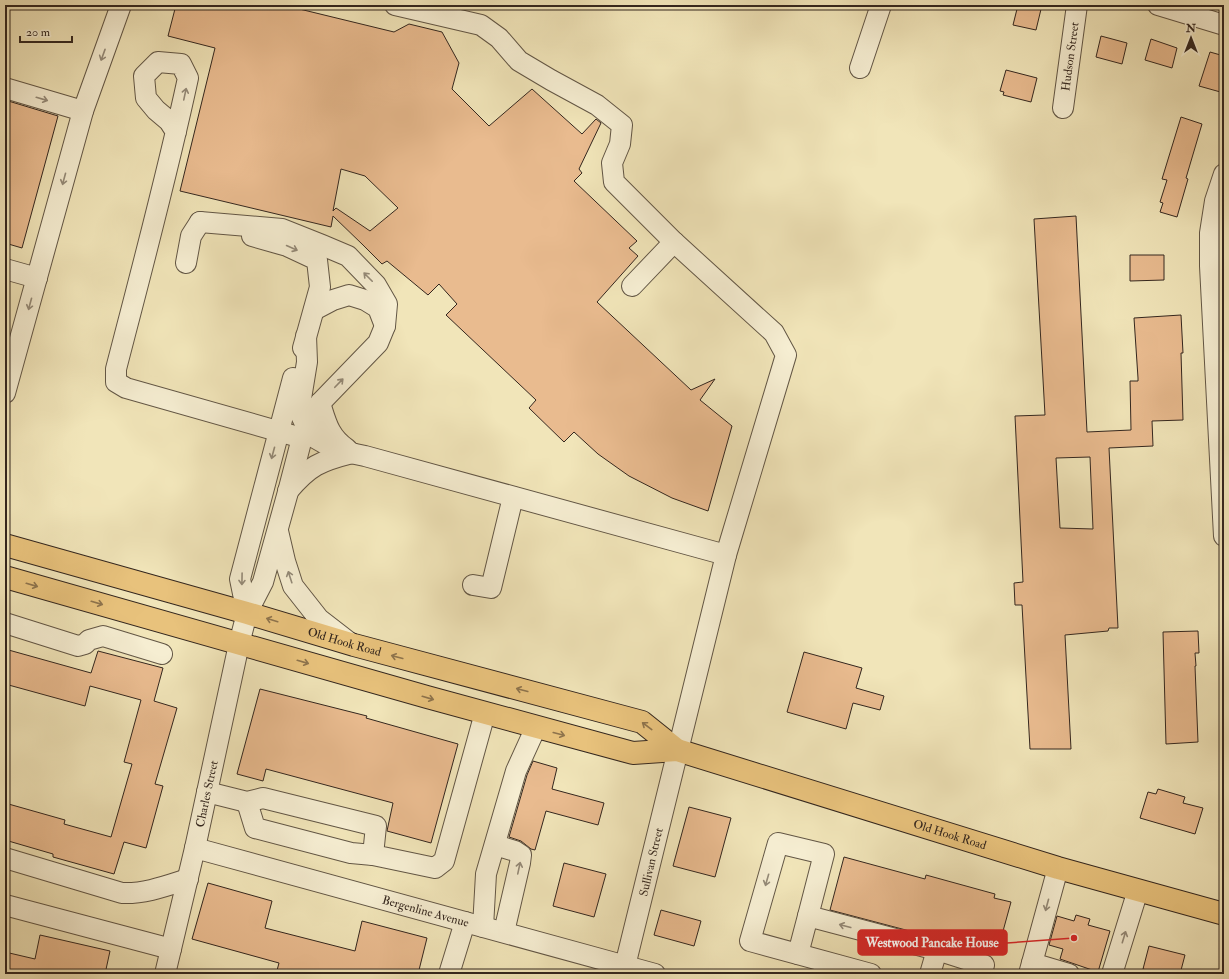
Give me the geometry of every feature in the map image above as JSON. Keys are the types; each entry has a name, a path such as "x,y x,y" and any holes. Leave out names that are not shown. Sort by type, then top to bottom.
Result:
{"main road":[{"name":"Old Hook Road","path":"5,545 247,613 354,645 642,722 677,750"},
{"name":"Old Hook Road","path":"5,577 485,713 633,753 677,750 1058,868 1224,914"}],"street":[{"path":"5,392 83,111 122,5"},
{"name":"Sullivan Street","path":"395,5 481,25 499,38 519,61 597,104 622,125 620,144 612,163 614,182 674,242 774,333 786,355 726,555 624,970"},
{"path":"860,68 881,5"},
{"name":"Hudson Street","path":"1063,108 1077,5"},
{"path":"1158,5 1224,25"},
{"path":"5,88 83,111"},
{"path":"176,132 160,204 116,369 116,382 126,388 279,432 304,433 336,450 354,453 726,555"},
{"path":"1224,174 1215,202 1210,233 1210,266 1221,399 1224,536"},
{"path":"200,222 287,246 317,260 320,287 279,432 240,579 247,613"},
{"path":"200,222 282,229 322,244 348,256 376,285 387,304 385,326 378,344 320,403 304,433 263,582 247,613"},
{"path":"186,263 191,236 200,222"},
{"path":"632,286 674,242"},
{"path":"5,269 37,278"},
{"path":"314,310 333,300 349,295 365,300 378,308 385,326"},
{"path":"304,433 299,411 307,362 306,336"},
{"path":"320,403 329,432 341,445 354,453"},
{"path":"288,492 306,473 320,462 354,453"},
{"path":"473,585 491,588 513,497"},
{"path":"278,529 285,561 293,586 319,619 354,645"},
{"name":"Charles Street","path":"165,974 188,879 247,613"},
{"path":"5,623 78,646 85,644 89,640 103,636 162,654"},
{"path":"247,802 255,828 351,853 372,854 435,868 444,861 485,713"},
{"path":"449,974 474,924 484,899 486,874 516,771 536,727"},
{"path":"207,792 247,802 263,798 376,826 372,854"},
{"path":"798,954 813,918 824,854 778,843 750,941 798,954 872,974"},
{"path":"495,845 515,851 521,855 504,932"},
{"name":"Bergenline Avenue","path":"195,848 504,932 624,970 655,974"},
{"path":"5,858 122,893 148,891 188,879"},
{"path":"1058,868 1030,969 1070,974"},
{"path":"1112,974 1138,890"},
{"path":"484,899 510,906"},
{"path":"5,905 171,949"},
{"path":"813,918 937,950 984,965 981,974"},
{"path":"930,974 937,950"}],"building":[{"path":"176,5 283,5 394,32 409,24 442,32 459,63 452,89 489,126 532,89 582,134 596,119 601,123 579,169 582,173 574,181 637,241 629,248 638,256 597,302 691,390 715,379 700,400 732,426 708,511 672,498 629,476 598,454 574,432 564,442 529,408 536,400 446,315 457,304 439,284 428,295 387,261 382,264 333,216 331,227 180,191 215,48 168,36","holes":["341,169 365,176 398,208 370,231 336,208 333,211"]},
{"path":"1018,5 1042,5 1036,30 1013,25"},
{"path":"1101,36 1127,43 1122,64 1096,57"},
{"path":"1151,39 1177,48 1172,68 1145,60"},
{"path":"1210,52 1224,56 1224,93 1199,86"},
{"path":"1006,70 1037,78 1031,102 1003,95 1004,92 1000,91"},
{"path":"5,100 58,116 22,248 5,243"},
{"path":"1181,117 1202,124 1186,178 1188,179 1177,217 1160,212 1163,203 1160,202 1167,180 1162,179"},
{"path":"1076,216 1087,432 1131,430 1130,381 1138,381 1134,318 1181,315 1183,353 1181,353 1183,420 1152,421 1153,446 1109,448 1118,628 1109,628 1108,631 1065,635 1071,749 1030,749 1022,605 1015,605 1014,583 1023,582 1015,416 1045,415 1034,219","holes":["1090,457 1093,529 1060,528 1056,458"]},
{"path":"1130,255 1164,255 1164,280 1130,281"},
{"path":"1198,631 1199,653 1195,653 1195,666 1198,742 1166,744 1163,632"},
{"path":"5,649 91,673 98,651 163,668 154,701 177,708 155,784 163,786 146,848 124,842 114,874 53,857 53,854 5,840 5,803 65,820 64,824 111,837 132,764 124,762 141,700 90,686 85,706 5,684"},
{"path":"804,652 862,668 856,688 884,696 880,710 853,703 846,729 787,712"},
{"path":"260,689 367,716 366,718 458,744 431,843 387,831 393,803 266,769 263,781 237,774"},
{"path":"533,761 557,768 552,789 604,803 598,825 546,811 535,850 531,849 521,841 509,837 527,775"},
{"path":"1158,789 1185,797 1183,803 1203,808 1195,834 1140,818 1148,792 1156,794"},
{"path":"689,807 731,818 715,877 673,866"},
{"path":"844,857 925,879 926,875 995,894 994,898 1011,902 997,953 989,950 988,954 940,939 830,910"},
{"path":"564,863 606,874 594,917 553,906"},
{"path":"208,883 272,901 265,928 355,951 362,921 427,938 418,974 276,974 279,963 192,939"},
{"path":"661,910 701,921 694,946 654,935"},
{"path":"1076,915 1090,919 1088,925 1110,931 1098,972 1060,959 1063,949 1049,945 1057,916 1074,921"},
{"path":"40,935 110,951 105,974 5,974 5,952 35,959"},
{"path":"1149,946 1185,955 1180,974 1161,974 1143,969"}],"place":[{"name":"Westwood Pancake House","path":"1074,938"}]}
